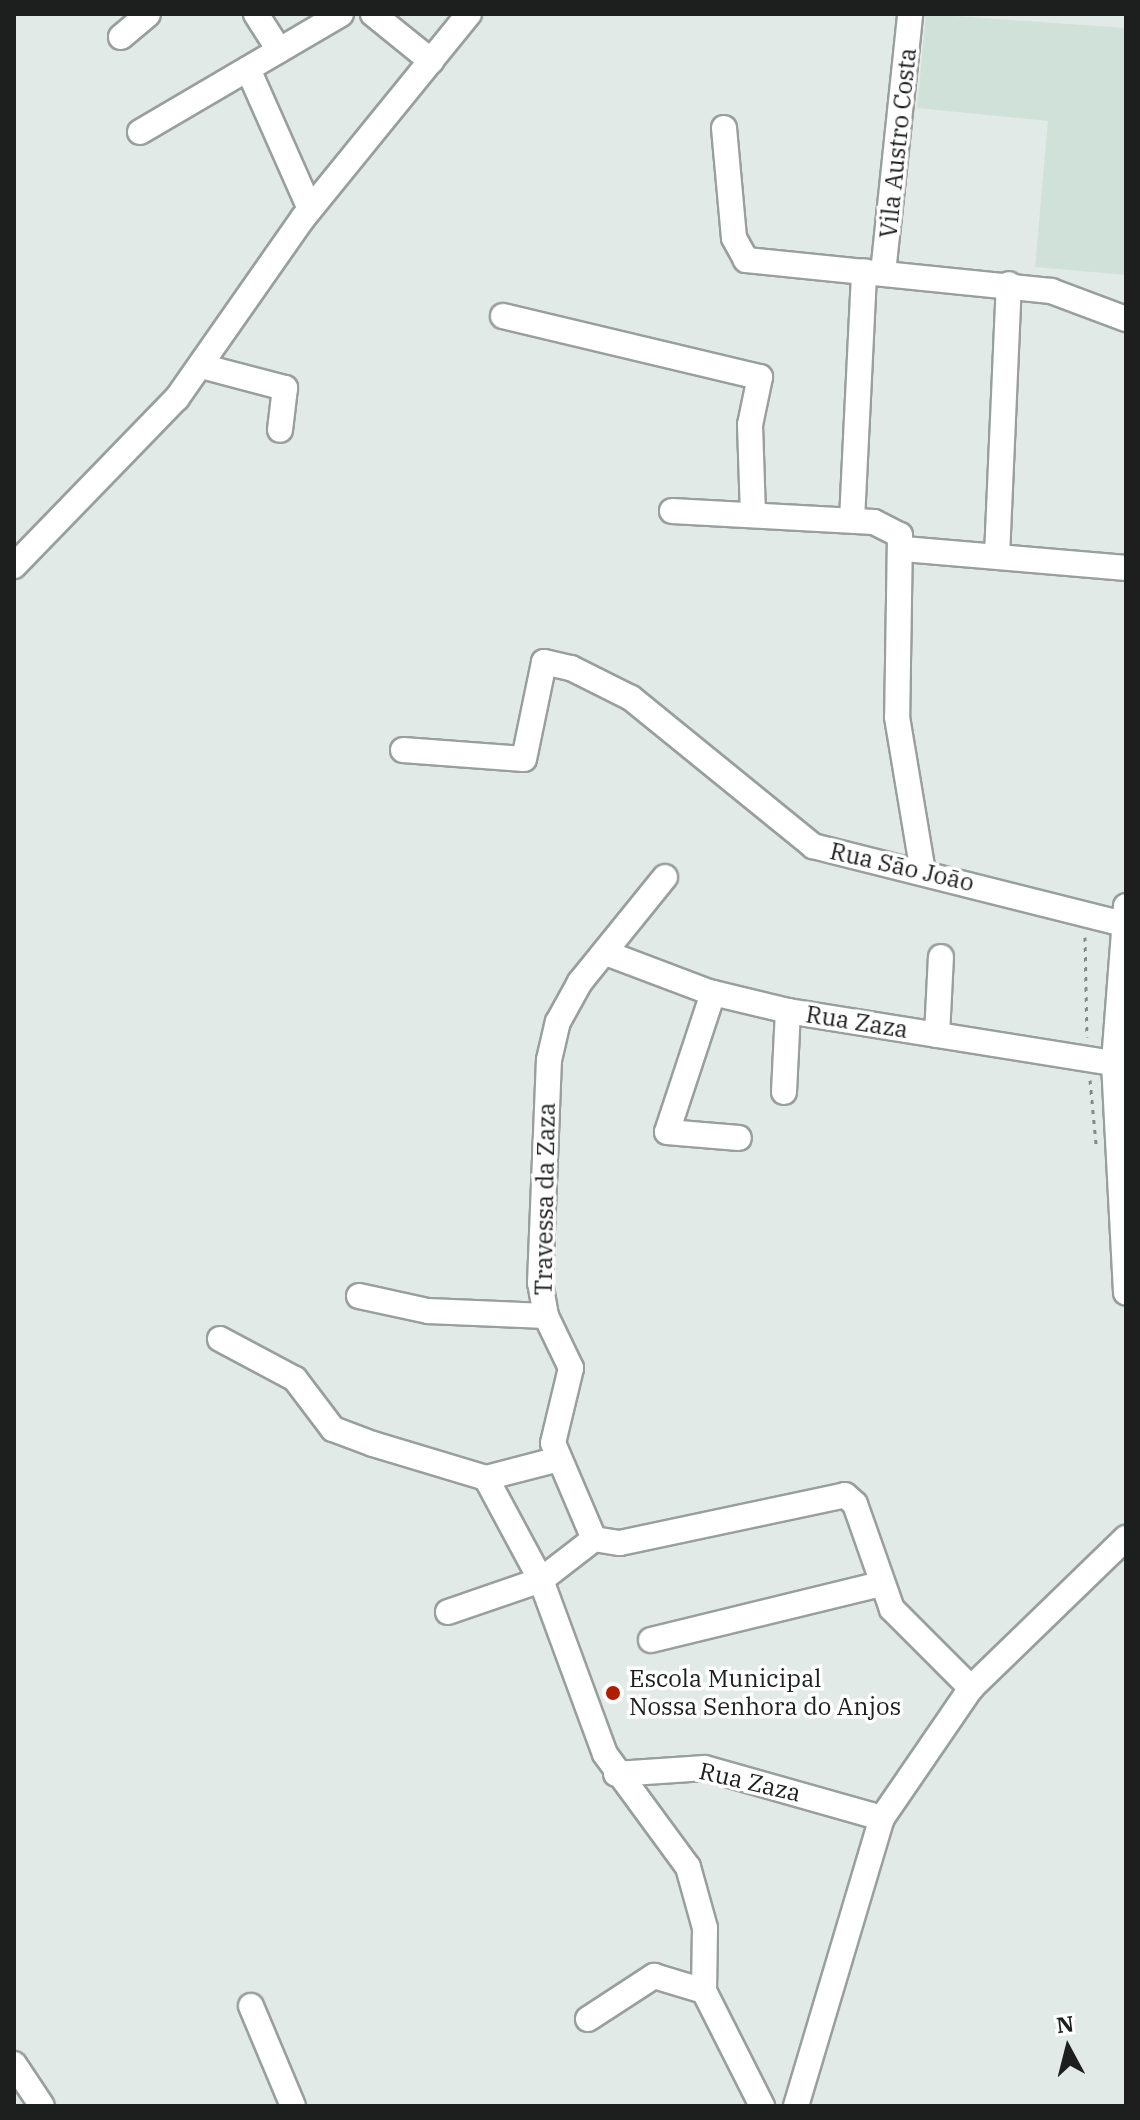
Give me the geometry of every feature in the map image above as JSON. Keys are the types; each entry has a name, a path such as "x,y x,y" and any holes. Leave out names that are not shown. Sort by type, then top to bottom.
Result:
{"street":[{"path":"121,37 148,14"},
{"path":"256,14 279,50"},
{"path":"140,132 341,14"},
{"path":"373,14 431,61"},
{"path":"14,566 201,366 310,209 469,14"},
{"name":"Vila Austro Costa","path":"852,520 874,272 910,14"},
{"path":"248,69 310,209"},
{"path":"724,128 742,257 1009,284 1061,294 1126,319"},
{"path":"997,556 1009,284"},
{"path":"503,316 760,377 750,425 753,515"},
{"path":"201,366 285,388 280,430"},
{"path":"672,511 852,520 891,526 904,549 894,618 897,717 923,872"},
{"path":"904,549 1126,568"},
{"name":"Rua São João","path":"403,750 524,759 544,662 631,698 795,836 844,859 923,872 1125,915"},
{"name":"Travessa da Zaza","path":"594,1539 555,1460 553,1423 571,1368 546,1316 540,1253 549,1060 570,999 665,877"},
{"path":"1125,915 1122,1000 1114,1063 1126,1293"},
{"name":"Rua Zaza","path":"606,953 713,993 788,1011 1114,1063"},
{"path":"937,1035 941,957"},
{"path":"713,993 667,1132 739,1138"},
{"path":"784,1092 788,1011"},
{"path":"359,1296 428,1311 546,1316"},
{"path":"220,1339 295,1379 333,1429 486,1478 555,1460"},
{"path":"486,1478 541,1580 616,1774 665,1829 696,1886 706,1946 704,1991 762,2106"},
{"path":"448,1612 541,1580 594,1539 620,1543 845,1495 860,1515 880,1584 903,1625 971,1688"},
{"path":"796,2106 882,1818 971,1688 1126,1538"},
{"path":"651,1640 880,1584"},
{"name":"Rua Zaza","path":"616,1774 705,1768 882,1818"},
{"path":"588,2019 654,1976 704,1991"},
{"path":"251,2006 293,2106"},
{"path":"16,2070 42,2106"}],"shaded area":[{"path":"926,14 1126,28 1126,275 1035,267 1048,121 917,108"}],"place":[{"name":"Escola Municipal Nossa Senhora do Anjos","path":"613,1693"}]}
